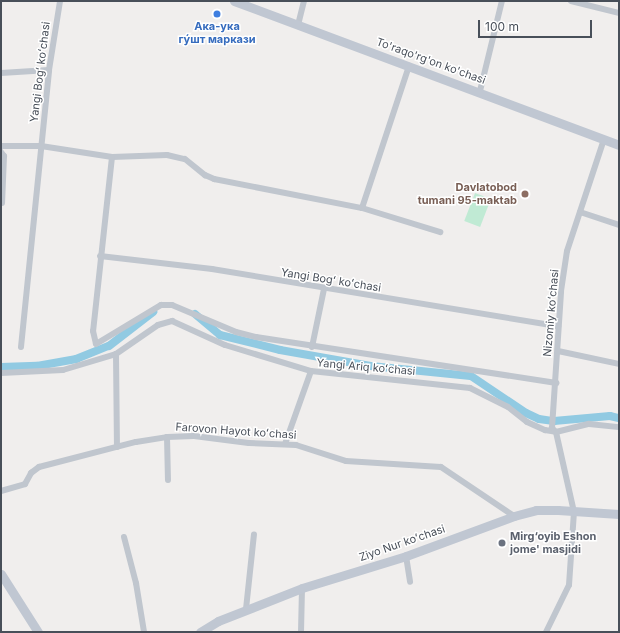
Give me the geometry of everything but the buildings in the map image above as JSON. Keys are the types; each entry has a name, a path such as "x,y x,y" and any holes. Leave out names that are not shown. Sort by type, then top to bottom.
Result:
{"street":[{"name":"Yangi Bogʻ koʻchasi","path":"21,347 49,70 60,1"},
{"name":"To'raqo'rg'on ko'chasi","path":"234,1 619,145"},
{"path":"298,25 304,1"},
{"path":"480,92 502,1"},
{"path":"571,1 619,13"},
{"path":"362,208 409,66"},
{"path":"1,73 49,70"},
{"name":"Nizomiy koʻchasi","path":"546,632 569,585 574,512 554,430 553,416 558,351 558,326 567,250 604,139"},
{"path":"1,146 41,146 112,157 167,155 185,158 205,175 214,179 362,208 440,232"},
{"path":"1,152 4,156 2,203"},
{"path":"112,157 100,256 93,341 99,344 161,306 172,305 236,332 312,347 556,383"},
{"path":"580,212 619,225"},
{"name":"Yangi Bogʻ koʻchasi","path":"100,256 212,270 558,326"},
{"path":"312,347 324,289"},
{"name":"Yangi Ariq koʻchasi","path":"1,373 63,370 116,354 158,325 172,320 225,345 311,372 470,388 508,407 527,422 554,430"},
{"path":"558,351 619,364"},
{"path":"116,354 117,447"},
{"path":"285,444 311,372"},
{"path":"554,430 589,424 619,427"},
{"name":"Farovon Hayot koʻchasi","path":"1,491 25,484 31,473 39,467 117,447 166,437 194,436 305,447 346,461 441,467 514,516"},
{"path":"166,437 168,480"},
{"name":"Ziyo Nur koʻchasi","path":"200,632 246,609 302,588 406,556 514,516 536,510 574,512 586,510 619,514"},
{"path":"246,609 254,534"},
{"path":"124,537 136,583 144,632"},
{"path":"406,556 410,582"},
{"path":"1,574 38,632"},
{"path":"301,632 302,588"}],"green space":[{"path":"475,193 491,199 480,227 464,221"}],"waterway":[{"path":"1,367 37,366 76,359 109,346 153,312"},
{"path":"195,314 220,335 280,350 371,366 471,376 526,413 539,419 554,421 610,416 619,418"}],"place":[{"name":"Ака-ука гу́шт маркази","path":"217,14"},
{"name":"Davlatobod tumani 95-maktab","path":"525,194"},
{"name":"Mirg‘oyib Eshon jome' masjidi","path":"502,543"}]}
